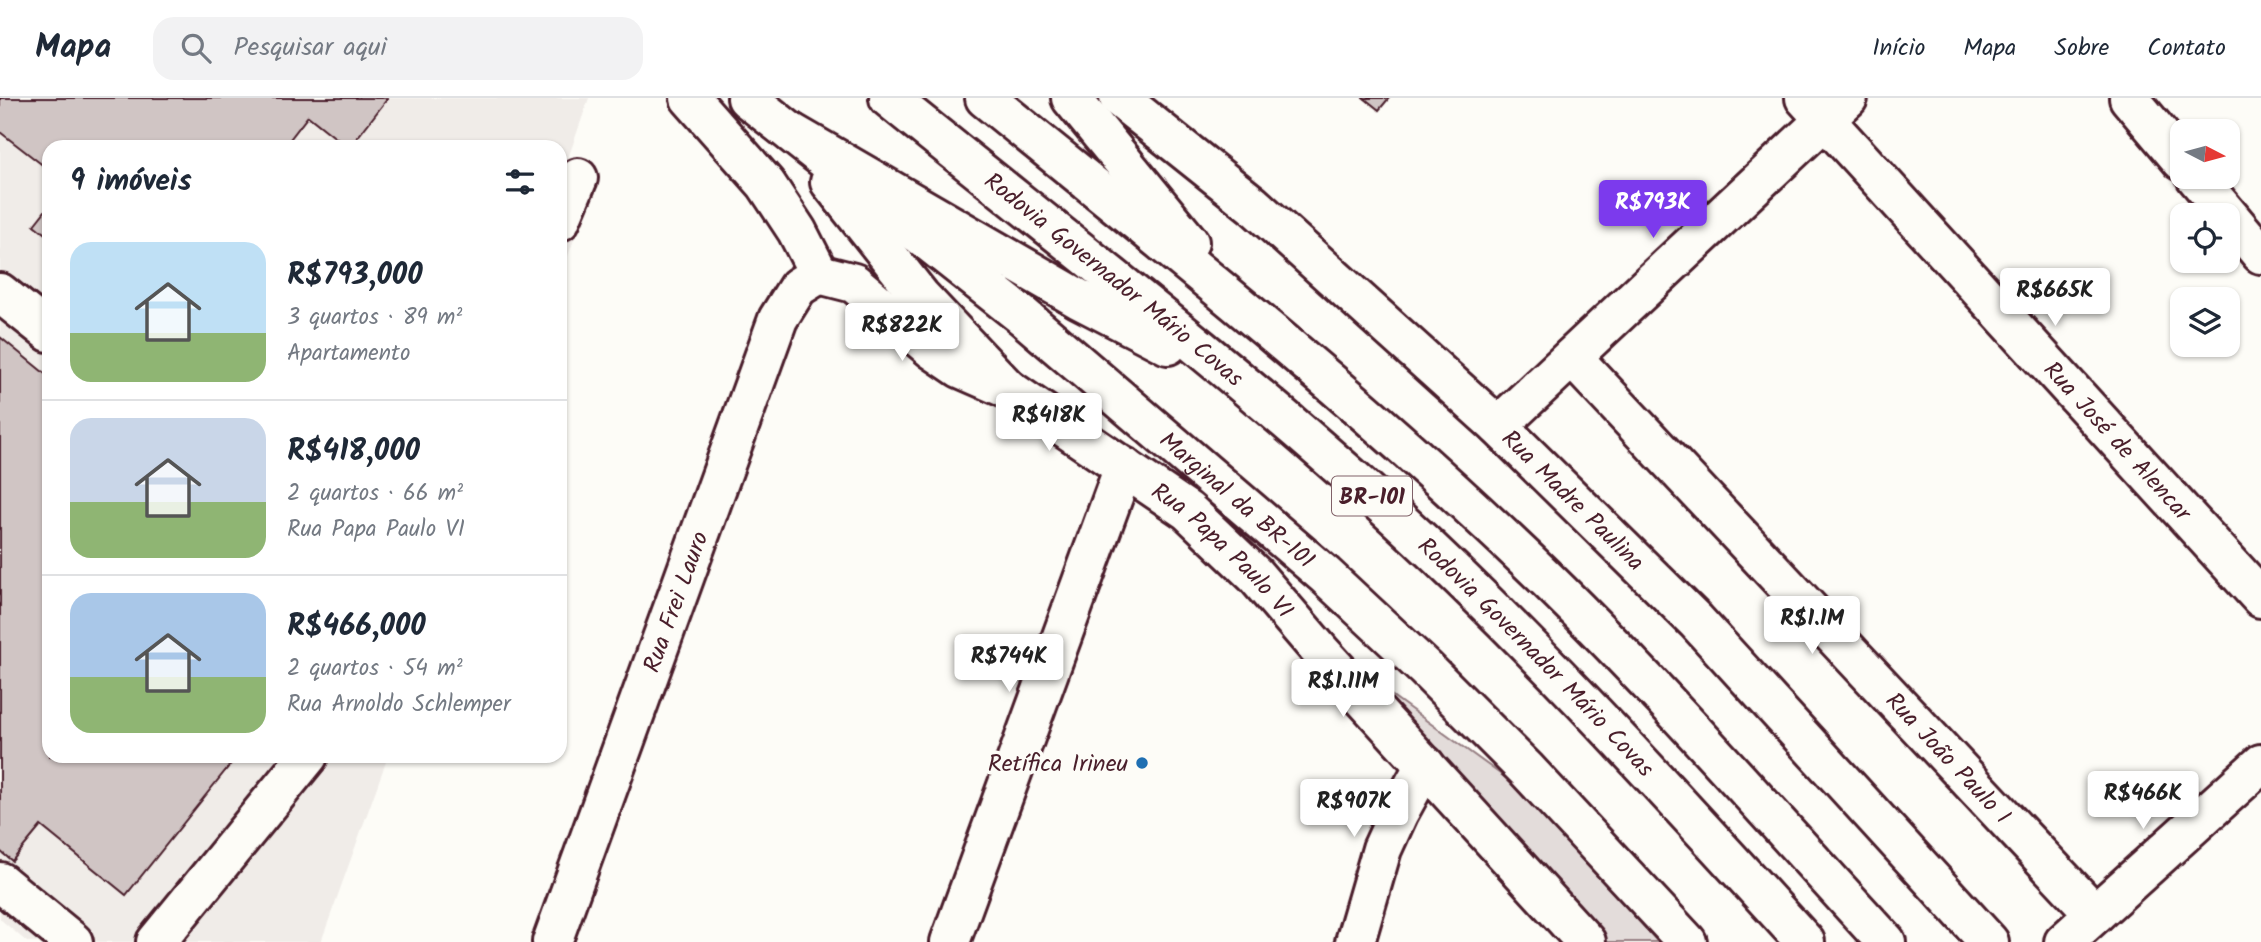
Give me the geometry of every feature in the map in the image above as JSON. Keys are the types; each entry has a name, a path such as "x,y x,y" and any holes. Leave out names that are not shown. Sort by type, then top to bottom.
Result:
{"main road":[{"path":"690,98 766,184 797,231 819,274"},
{"name":"Marginal da BR-101","path":"747,98 1024,317 1325,575 1425,668 1527,769 1687,942"},
{"name":"Rodovia Governador Mário Covas","path":"889,98 1244,385 1378,501 1569,685 1805,942"},
{"name":"BR-101","path":"985,98 1239,304 1442,480 1530,563 1671,708 1886,942"},
{"path":"1071,98 1239,304"},
{"name":"Rua Madre Paulina","path":"1119,98 1253,205 1498,426 1696,621 1989,942"},
{"path":"2129,98 2170,147"},
{"path":"1498,426 1572,357 1826,105"},
{"name":"Rua José de Alencar","path":"1826,105 2261,598"},
{"path":"792,133 1079,299 1244,385"},
{"path":"792,133 920,296 1008,389"},
{"path":"567,204 578,178"},
{"path":"2206,189 2261,254"},
{"name":"Rua Papa Paulo VI","path":"819,274 854,283 932,349 960,368 1008,389 1188,511 1255,575 1586,942"},
{"name":"Rua Frei Lauro","path":"552,942 778,319 798,287 819,274"},
{"path":"0,293 42,326"},
{"name":"Rua João Paulo I","path":"1572,357 2095,914"},
{"path":"950,942 1124,467"},
{"path":"156,942 302,763"},
{"path":"2064,942 2261,764"},
{"path":"1355,942 1381,849 1425,765"},
{"path":"0,882 73,942"}],"shaded area":[{"path":"0,98 589,98 567,161 567,140 42,140 42,763 385,763 321,942 27,942 0,919"},
{"path":"567,171 594,184 567,259"},
{"path":"1340,658 1514,784 1658,942 1599,942"}],"building":[{"path":"0,98 388,98 355,140 338,140 308,116 289,140 42,140 42,165 0,132"},
{"path":"1364,98 1389,98 1379,110"},
{"path":"42,215 42,231 34,225"},
{"path":"0,337 42,371 42,763 231,763 126,895 41,826 12,861 0,851"}],"place":[{"name":"Retífica Irineu","path":"1142,763"}]}
